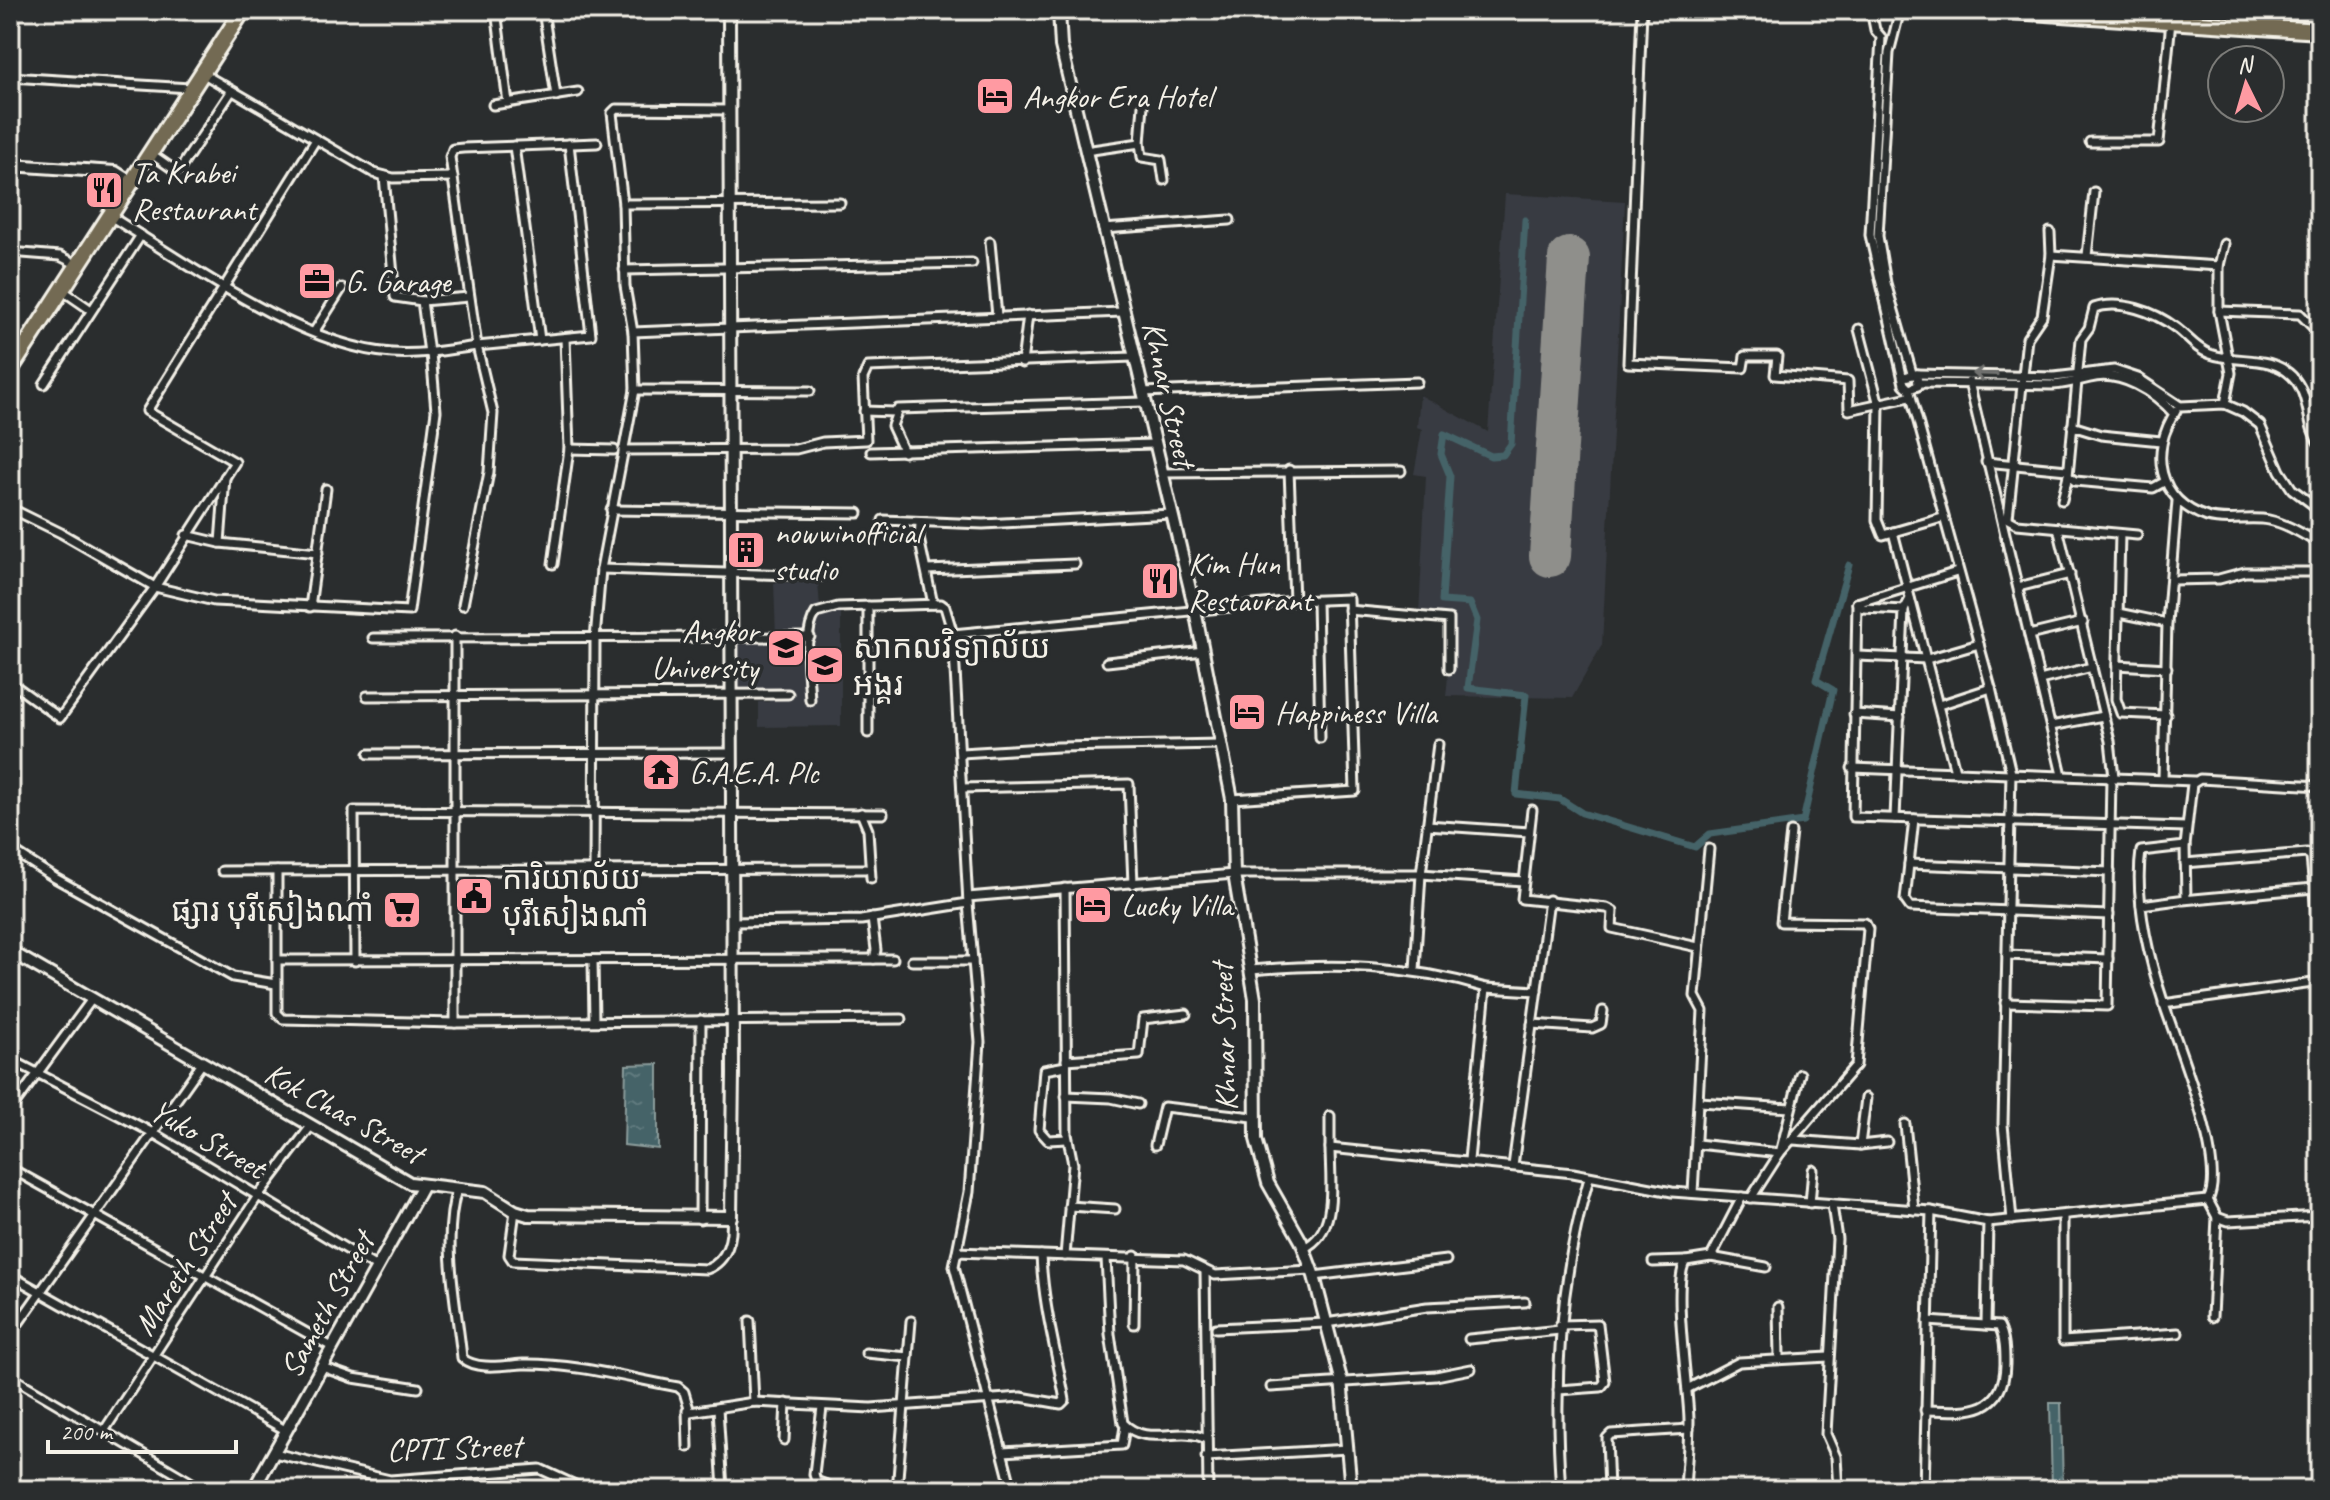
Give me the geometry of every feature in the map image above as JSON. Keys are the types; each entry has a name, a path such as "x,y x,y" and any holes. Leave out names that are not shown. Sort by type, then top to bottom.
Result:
{"highway":[{"path":"10,370 15,353 62,290 243,10"},
{"path":"1999,10 2320,31"}],"street":[{"path":"496,10 508,103"},
{"path":"543,10 556,96"},
{"path":"515,1211 509,1255 513,1261 707,1269 721,1260 733,1232 729,10"},
{"name":"Khnar Street","path":"1059,10 1061,46 1195,610 1232,799 1234,874 1255,999 1253,1117 1268,1183 1304,1248 1313,1273 1342,1383 1351,1490"},
{"path":"1642,10 1628,363 1743,368 1745,356 1777,356 1775,375 1848,381 1849,410 1879,405 1909,393 1916,377 1874,236 1890,37 1899,24 1899,13 1872,12 1875,30 1881,37 1874,236 1879,287 1904,384 1909,393 1991,688 2011,773 2013,824 2003,1124 2012,1220"},
{"path":"2090,142 2159,142 2171,21"},
{"path":"202,73 315,141 384,176 453,177"},
{"path":"10,77 193,88"},
{"path":"150,153 173,169 180,169 231,92"},
{"path":"493,105 578,92"},
{"path":"1143,105 1142,157 1161,160 1164,180"},
{"path":"594,872 595,639 601,569 635,390 633,332 624,270 623,204 613,111 730,110"},
{"path":"10,682 60,718 80,696 155,587 235,462 147,411 315,141"},
{"path":"463,605 489,472 493,413 477,346 450,157 453,149 597,143"},
{"path":"1085,151 1140,143"},
{"path":"110,215 224,286 314,332 378,352 430,353 591,335 569,144"},
{"path":"514,146 540,340"},
{"path":"10,165 115,172 131,182"},
{"path":"384,176 395,299 422,301 469,297"},
{"path":"2087,256 2094,192"},
{"path":"623,204 840,203"},
{"path":"1103,229 1230,220"},
{"path":"2004,519 2016,465 2027,338 2042,316 2051,255 2050,232"},
{"path":"44,384 141,235"},
{"path":"990,242 997,316"},
{"path":"2224,244 2219,266 2219,311 2231,373 2225,404"},
{"path":"10,252 60,256 78,265"},
{"path":"2051,255 2219,266"},
{"path":"624,270 729,265 972,263"},
{"path":"314,332 342,288"},
{"path":"62,290 91,310"},
{"path":"10,508 61,533 155,587 214,601 412,610 436,411 422,301"},
{"path":"2062,500 2068,473 2081,339 2089,328 2094,308 2103,305 2145,311 2175,327 2206,353 2228,360 2274,364 2292,376 2302,390 2310,429 2320,445"},
{"path":"2219,311 2300,314 2320,334"},
{"path":"633,332 841,326 872,320 1122,312"},
{"path":"1022,363 1028,315"},
{"path":"1859,329 1879,405 1877,520 1883,535 1942,518"},
{"path":"553,564 569,449 565,338"},
{"path":"623,450 796,449 823,442 866,440 863,378 868,367 1133,357"},
{"path":"1904,377 2024,375 2076,379 2114,370 2138,378 2180,406 2225,404 2243,412 2260,425 2280,471 2292,489 2320,510"},
{"path":"1916,377 2022,386 2113,377 2136,385 2174,414"},
{"path":"864,411 895,412 1417,382"},
{"path":"1969,382 1986,462 2004,519 2062,775"},
{"path":"635,390 810,391"},
{"path":"2180,406 2161,441 2159,463 2164,482 2177,501 2207,517 2239,521 2267,519 2288,526 2320,544"},
{"path":"895,412 894,437 904,452"},
{"path":"2072,426 2101,435 2161,441"},
{"path":"871,452 1154,444"},
{"path":"569,449 614,450"},
{"path":"1986,462 2068,473 2075,481 2153,488 2164,482"},
{"path":"1289,470 1294,601"},
{"path":"1161,473 1401,471"},
{"path":"220,543 225,476"},
{"path":"310,607 326,489"},
{"path":"2163,779 2167,623 2177,501"},
{"path":"611,510 858,513"},
{"path":"883,520 920,524 1088,520 1171,514"},
{"path":"2004,519 2017,524 2137,535"},
{"path":"920,524 919,538 933,604"},
{"path":"2005,1003 2107,1006 2113,777 2083,622 2058,528"},
{"path":"1893,532 1955,771"},
{"path":"2120,534 2116,699 2121,713 2166,715"},
{"path":"186,535 220,543 318,553"},
{"path":"927,570 1075,564"},
{"path":"601,569 822,576"},
{"path":"1857,603 1957,572"},
{"path":"2172,580 2219,579 2245,572 2320,572"},
{"path":"2018,587 2070,574"},
{"path":"953,634 1294,601 1349,599 1355,791 1232,799"},
{"path":"1895,818 1904,610 1910,599"},
{"path":"1317,601 1320,738"},
{"path":"1857,603 1863,608 1904,610"},
{"path":"1857,603 1853,817 2186,827"},
{"path":"810,700 811,620 816,613 838,607 933,604 945,607 953,634 968,900 980,1042 969,1192 954,1266 1012,1490"},
{"path":"868,606 868,733"},
{"path":"1349,610 1449,619 1449,669"},
{"path":"2119,613 2167,623"},
{"path":"2029,635 2083,622"},
{"path":"455,636 455,1023"},
{"path":"373,638 810,637"},
{"path":"1857,656 1927,659 1979,644"},
{"path":"1107,662 1204,651"},
{"path":"2117,665 2167,668"},
{"path":"2040,680 2092,667"},
{"path":"1939,705 1991,688"},
{"path":"367,696 788,694"},
{"path":"1854,714 1900,717"},
{"path":"2051,726 2103,716"},
{"path":"961,753 1058,747 1222,744"},
{"path":"1415,970 1421,874 1438,744"},
{"path":"369,754 730,753"},
{"path":"1852,768 2320,786"},
{"path":"2183,900 2188,891 2186,827 2194,781"},
{"path":"962,788 1129,784 1133,884"},
{"path":"1532,810 1522,899 1607,908 1613,911 1612,928 1698,947"},
{"path":"355,961 354,811 883,814"},
{"path":"861,813 868,830 871,878"},
{"path":"1914,819 1905,900 1910,907 2109,915"},
{"path":"1427,825 1529,832"},
{"path":"1711,1257 1747,1198 1780,1153 1856,1065 1868,929 1865,923 1781,922 1791,832"},
{"path":"2185,846 2141,851 2141,905 2163,1004 2204,1122 2212,1189 2208,1200 2217,1217 2212,1317"},
{"path":"10,849 55,878 233,977 276,984"},
{"path":"1693,1193 1703,1011 1695,996 1709,849"},
{"path":"2185,863 2307,853 2311,857 2320,953"},
{"path":"1909,864 2110,872"},
{"path":"222,871 454,873 865,869"},
{"path":"277,871 277,1013 283,1019 455,1023 902,1019"},
{"path":"733,922 872,918 968,900 1065,888 1234,874 1421,874 1523,881"},
{"path":"1065,888 1067,1139 1073,1164 1065,1256"},
{"path":"2141,905 2314,888"},
{"path":"1513,1166 1549,900"},
{"path":"2146,923 2156,903"},
{"path":"872,918 876,950 874,959"},
{"name":"Kok Chas Street","path":"10,951 422,1187 485,1192 515,1211 700,1219 731,1217"},
{"path":"2007,955 2108,959"},
{"path":"277,960 893,959"},
{"path":"593,960 594,1021"},
{"path":"912,961 973,961"},
{"path":"1251,970 1355,964 1447,975 1486,988 1537,991"},
{"path":"2163,1004 2320,982"},
{"path":"1469,1160 1486,988"},
{"path":"10,1111 92,999"},
{"path":"1532,1024 1592,1028 1601,1024 1603,1011"},
{"path":"1067,1139 1048,1140 1040,1135 1044,1070 1066,1063 1139,1055 1143,1019 1186,1014"},
{"path":"700,1219 701,1020"},
{"name":"Yuko Street","path":"10,1059 153,1133 378,1268"},
{"path":"10,1335 203,1062"},
{"path":"1780,1153 1800,1074"},
{"path":"1066,1096 1106,1097 1138,1104"},
{"path":"1860,1145 1866,1098"},
{"path":"1700,1102 1790,1108"},
{"path":"1155,1145 1164,1107 1253,1117"},
{"path":"1304,1248 1315,1243 1327,1225 1330,1116"},
{"path":"1905,1124 1914,1210"},
{"name":"Mareth Street","path":"104,1431 258,1196 311,1126"},
{"path":"1793,1140 1860,1145 1887,1142"},
{"path":"1697,1144 1780,1153"},
{"path":"1330,1148 1469,1160 1693,1193 1931,1211 1988,1222 2208,1200"},
{"path":"10,1168 332,1347"},
{"path":"1810,1203 1813,1170"},
{"path":"1561,1490 1560,1328 1565,1281 1589,1178"},
{"name":"Sameth Street","path":"253,1490 422,1187"},
{"path":"457,1189 452,1204 451,1242 462,1358 467,1363 491,1366 545,1364 678,1387 684,1392 688,1447"},
{"path":"1832,1205 1837,1239 1826,1434 1836,1457 1838,1490"},
{"path":"1069,1206 1115,1209"},
{"path":"1924,1490 1931,1211"},
{"path":"2063,1216 2063,1341 2178,1333"},
{"path":"2217,1217 2228,1221 2320,1216"},
{"path":"1986,1325 1988,1222"},
{"path":"957,1252 1184,1260 1215,1275 1313,1273 1446,1260"},
{"path":"687,1411 754,1402 822,1407 904,1406 1021,1397 1065,1402 1053,1334 1042,1303 1041,1255"},
{"path":"1134,1324 1135,1256"},
{"path":"1653,1262 1711,1257 1766,1267"},
{"path":"1003,1452 1122,1445 1125,1426 1110,1334 1106,1258"},
{"path":"1685,1490 1689,1429 1680,1294 1686,1261"},
{"path":"1205,1272 1208,1490"},
{"path":"10,1275 287,1431"},
{"path":"1216,1328 1326,1323 1427,1307 1525,1302"},
{"path":"1778,1307 1779,1357"},
{"path":"750,1321 754,1402"},
{"path":"897,1490 911,1321"},
{"path":"1925,1410 1975,1410 2000,1391 2004,1381 2003,1334 1999,1326 1928,1321"},
{"path":"1469,1339 1598,1324 1605,1382 1601,1387 1558,1390"},
{"path":"866,1353 908,1357"},
{"path":"1687,1389 1736,1363 1779,1357 1829,1357"},
{"path":"322,1367 353,1378 418,1388"},
{"path":"1271,1387 1436,1376 1471,1369"},
{"path":"10,1376 204,1490"},
{"path":"784,1440 786,1403"},
{"path":"822,1407 814,1474 816,1481 827,1485 829,1490"},
{"path":"718,1408 723,1490"},
{"path":"1125,1426 1148,1436 1192,1434 1206,1439"},
{"path":"1609,1490 1607,1438 1611,1434 1689,1429"},
{"path":"1206,1457 1348,1449"},
{"name":"CPTI Street","path":"274,1453 390,1480 540,1469 586,1490"},
{"path":"10,1482 25,1490"}],"shaded area":[{"path":"1505,194 1625,201 1602,645 1572,698 1446,696 1454,618 1419,615 1426,476 1414,474 1422,429 1417,427 1420,395 1488,432"},
{"name":"Angkor University","path":"818,582 820,607 841,607 841,726 759,727 759,702 769,702 768,695 730,693 730,637 776,637 774,583"}],"water":[{"path":"658,1064 658,1149 624,1145 626,1065"},
{"path":"2050,1403 2061,1403 2063,1490 2052,1490"}],"waterway":[{"path":"1525,220 1511,444 1503,455 1491,456 1444,434 1441,454 1450,476 1442,601 1470,603 1477,620 1468,688 1526,695 1516,794 1560,799 1582,813 1695,847 1710,834 1803,821 1833,690 1816,680 1849,565"}],"runway":[{"path":"1550,556 1569,258"}],"place":[{"name":"Angkor Era Hotel","path":"995,96"},
{"name":"Ta Krabei Restaurant","path":"104,190"},
{"name":"G. Garage","path":"317,281"},
{"name":"nowwinofficial studio","path":"746,550"},
{"name":"Kim Hun Restaurant","path":"1160,581"},
{"name":"Angkor University","path":"786,648"},
{"name":"សាកលវិទ្យាល័យ អង្គរ","path":"825,665"},
{"name":"Happiness Villa","path":"1247,712"},
{"name":"G.A.E.A. Plc","path":"661,772"},
{"name":"ការិយាល័យ បុរីសៀងណាំ","path":"474,896"},
{"name":"Lucky Villa","path":"1093,905"},
{"name":"ផ្សារ បុរីសៀងណាំ","path":"402,910"}]}
